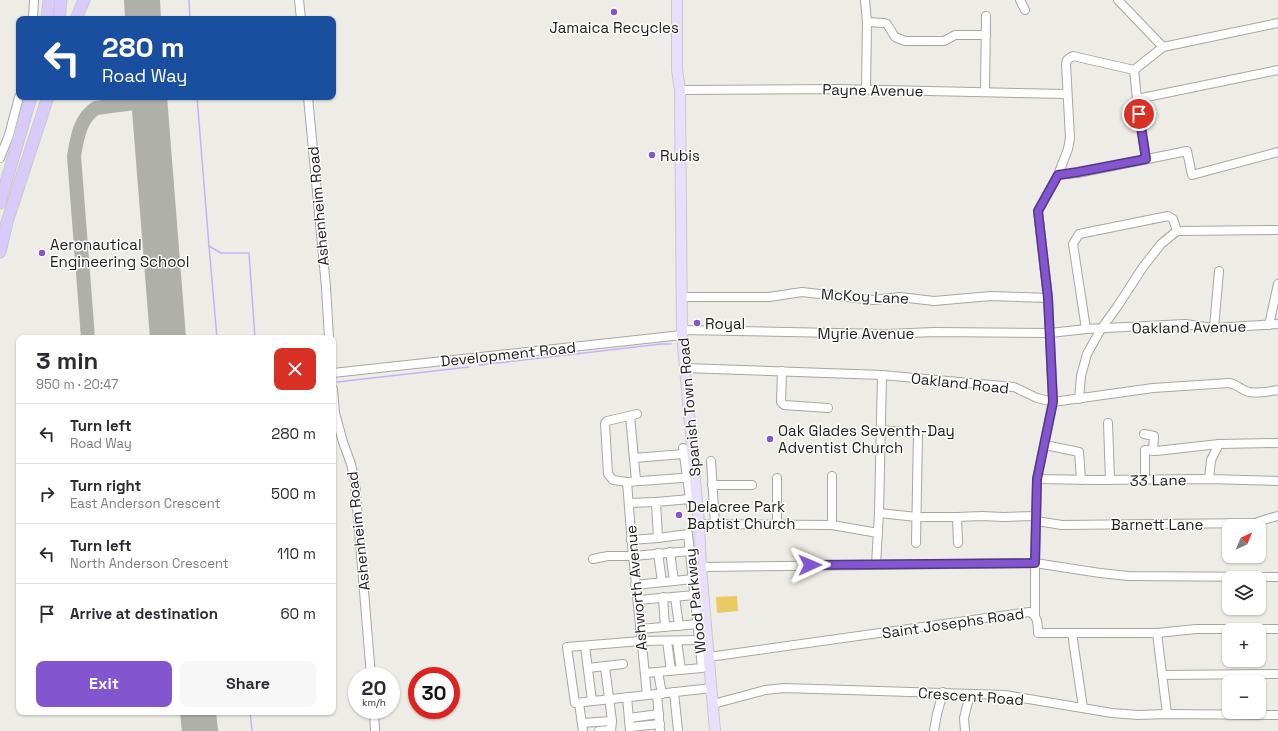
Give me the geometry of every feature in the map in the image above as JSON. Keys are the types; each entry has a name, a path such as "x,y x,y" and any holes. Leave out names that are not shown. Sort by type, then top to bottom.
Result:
{"highway":[{"path":"41,16 42,0"},
{"path":"47,16 49,0"},
{"path":"59,16 61,0"},
{"path":"77,16 84,0"},
{"path":"0,203 30,100"},
{"path":"38,125 43,100"},
{"path":"0,252 7,222 47,100"},
{"path":"0,181 3,175 10,168"}],"main road":[{"name":"Spanish Town Road","path":"677,0 677,69 680,86"},
{"name":"Spanish Town Road","path":"684,0 680,86 682,332 691,477 699,524 701,567 715,731"}],"street":[{"path":"33,16 34,0"},
{"path":"299,0 301,16"},
{"path":"865,0 867,22 866,90"},
{"path":"1020,0 1024,10"},
{"path":"1118,0 1163,47"},
{"path":"985,92 986,16"},
{"path":"867,22 887,24 896,37 905,41 944,41 955,35 986,35"},
{"path":"1134,70 1163,47 1278,23"},
{"path":"1035,615 1037,479 1053,402 1048,298 1038,211 1058,175 1068,149 1070,138 1066,64 1069,58 1073,56 1134,70"},
{"path":"1134,70 1146,159"},
{"path":"1137,99 1278,70"},
{"name":"Payne Avenue","path":"680,86 1067,94"},
{"path":"0,158 18,100"},
{"name":"Ashenheim Road","path":"308,100 326,287 329,335"},
{"path":"1058,175 1187,151 1192,175 1278,152"},
{"path":"1086,329 1073,244 1079,234 1168,216 1173,219 1176,231"},
{"path":"1079,399 1081,376 1087,354 1101,329 1143,267 1161,244 1176,231 1278,230"},
{"path":"1214,328 1219,271"},
{"path":"1274,324 1278,284"},
{"name":"McKoy Lane","path":"681,297 769,297 802,292 873,300 900,297 934,301 991,296 1048,298"},
{"name":"Oakland Avenue","path":"1086,329 1185,324 1214,328 1274,324"},
{"name":"Myrie Avenue","path":"682,332 872,334 934,332 1050,333 1086,329"},
{"name":"Development Road","path":"336,373 682,332"},
{"name":"Oakland Road","path":"685,368 882,375 1014,387 1037,398 1053,402 1153,388 1229,383 1249,392 1255,393 1278,390"},
{"path":"782,371 781,402 784,405 828,408"},
{"path":"876,565 879,513 882,375"},
{"name":"Ashworth Avenue","path":"632,481 613,480 608,474 605,425 607,421 634,415 634,458 632,481 629,503 635,585 638,600 647,695"},
{"name":"Ashenheim Road","path":"336,417 355,482 370,667"},
{"path":"1108,423 1110,480"},
{"path":"880,430 918,433 916,544"},
{"path":"1144,434 1154,436 1153,451"},
{"path":"1145,480 1145,450 1153,451 1220,444 1278,443"},
{"path":"1209,479 1211,460 1220,444"},
{"path":"1044,445 1080,452 1081,480"},
{"path":"629,503 690,502 691,477 683,451 634,458"},
{"path":"711,462 715,524"},
{"path":"832,476 832,525"},
{"path":"632,481 691,477"},
{"path":"777,478 777,525"},
{"name":"33 Lane","path":"1037,479 1209,479 1278,481"},
{"path":"712,485 752,485"},
{"path":"631,540 658,538 656,502"},
{"name":"Barnett Lane","path":"879,513 917,517 982,516 1036,518 1062,524 1255,523 1278,516"},
{"path":"957,517 958,543"},
{"path":"699,524 832,525 878,533"},
{"name":"Wood Parkway","path":"658,538 688,534 702,668 681,670"},
{"path":"593,558 690,551"},
{"path":"670,552 674,581"},
{"path":"658,553 662,582"},
{"path":"701,567 1035,563 1128,576 1278,577"},
{"path":"635,585 693,579"},
{"path":"638,600 694,595"},
{"path":"675,597 678,626"},
{"path":"663,598 665,627"},
{"name":"Saint Josephs Road","path":"709,657 1029,612 1035,615 1038,633 1157,633 1196,629 1278,629"},
{"path":"640,629 698,624"},
{"path":"1072,633 1083,708"},
{"path":"1157,633 1167,714"},
{"path":"612,721 582,727 567,647 641,641 699,640"},
{"path":"667,641 671,671"},
{"path":"644,673 681,670 677,641"},
{"path":"585,646 592,701"},
{"path":"588,668 623,664"},
{"path":"599,731 610,730 612,721 604,667"},
{"path":"627,697 630,729 660,728 660,694 658,672"},
{"path":"1162,675 1278,674"},
{"path":"577,703 712,688"},
{"name":"Crescent Road","path":"713,704 765,690 784,688 1005,695 1112,713 1138,715 1278,715"},
{"path":"674,692 678,731"},
{"path":"934,731 943,692"},
{"path":"965,731 964,718 970,694"},
{"path":"629,718 659,714"},
{"path":"374,719 375,731"}],"shaded area":[{"path":"737,596 738,611 717,613 716,597"}],"waterway":[{"path":"189,0 190,16"},
{"path":"197,100 209,246 221,253 249,253 255,335"},
{"path":"209,246 217,335"},
{"path":"479,365 671,344"},
{"path":"337,382 469,367"},
{"path":"250,715 252,731"}],"taxiway":[{"path":"88,335 74,156 78,136 86,117 96,108 150,101"}],"runway":[{"path":"142,0 143,16"},
{"path":"149,100 168,335"},
{"path":"198,715 200,731"}],"place":[{"name":"Jamaica Recycles","path":"614,12"},
{"name":"Rubis","path":"652,155"},
{"name":"Aeronautical Engineering School","path":"42,253"},
{"name":"Royal","path":"697,323"},
{"name":"Oak Glades Seventh-Day Adventist Church","path":"770,439"},
{"name":"Delacree Park Baptist Church","path":"679,515"}],"route":[{"path":"810,565 1035,563 1037,479 1053,402 1048,298 1038,211 1058,175 1146,159 1139,114"}]}
